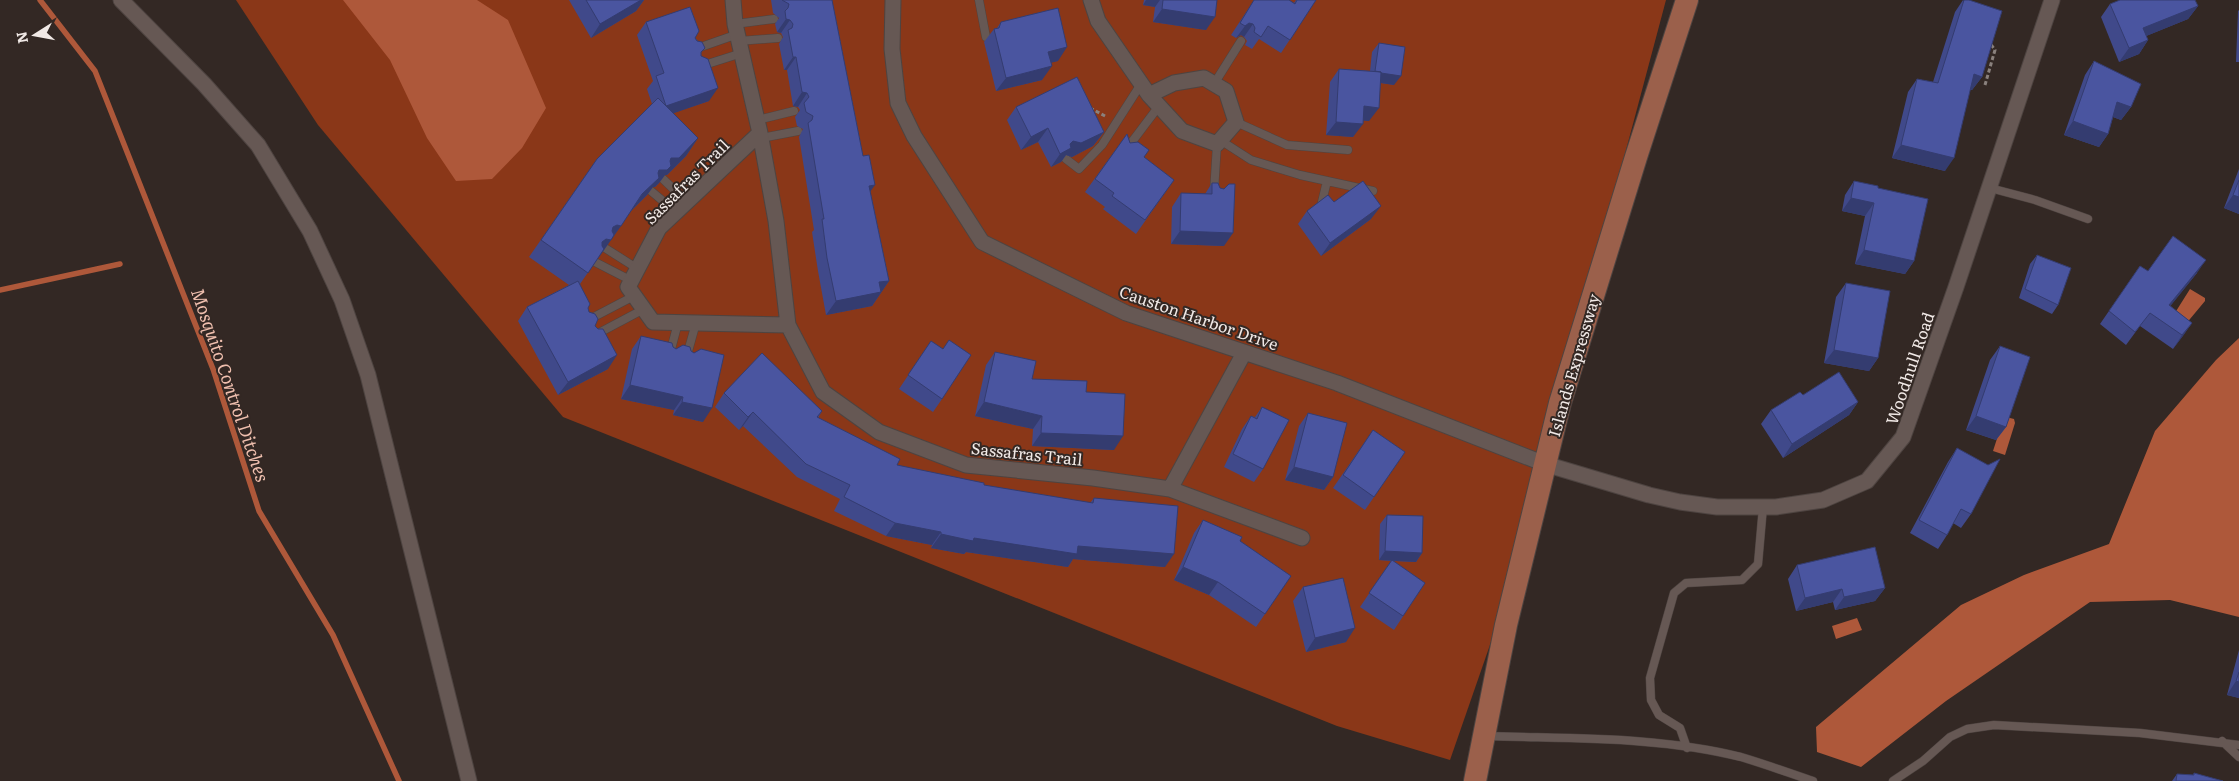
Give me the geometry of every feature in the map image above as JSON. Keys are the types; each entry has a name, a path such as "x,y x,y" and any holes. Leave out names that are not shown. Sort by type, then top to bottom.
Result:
{"main road":[{"name":"Islands Expressway","path":"1475,781 1506,625 1569,375 1636,157 1687,0"},
{"name":"Islands Expressway","path":"1484,781 1485,736"}],"street":[{"path":"121,0 204,84 258,145 310,231 342,300 368,375 469,781"},
{"name":"Sassafras Trail","path":"730,0 759,130 776,221 788,325 823,392 879,432 966,465 1093,478 1170,489 1302,538"},
{"name":"Causton Harbor Drive","path":"893,0 892,49 898,103 914,136 982,242 1126,313 1337,383 1546,464"},
{"path":"1092,0 1098,21 1145,89 1182,131 1219,142 1236,122 1226,91 1204,78 1145,89"},
{"name":"Woodhull Road","path":"1546,464 1649,495 1680,502 1717,507 1763,507 1823,500 1867,481 1904,437 1990,188 2052,0"},
{"name":"Sassafras Trail","path":"635,282 659,228 759,130"},
{"path":"635,282 644,309 653,322 788,325"},
{"path":"1170,489 1244,352"}],"lane":[{"path":"979,0 986,37"},
{"path":"697,67 739,38 774,19"},
{"path":"691,50 739,38 778,38"},
{"path":"1214,84 1241,42"},
{"path":"1066,159 1079,169 1102,144 1116,122 1145,89"},
{"path":"1124,152 1159,106"},
{"path":"759,130 794,111"},
{"path":"1236,122 1287,145 1348,150"},
{"path":"759,130 798,131"},
{"path":"1214,197 1219,142 1251,160 1300,175 1373,191"},
{"path":"663,179 682,207"},
{"path":"1322,202 1327,181"},
{"path":"1990,188 2035,200 2088,218"},
{"path":"651,191 682,207"},
{"path":"605,248 635,282"},
{"path":"595,262 635,282"},
{"path":"584,322 635,282"},
{"path":"591,337 644,309"},
{"path":"668,357 678,323"},
{"path":"686,361 696,323"},
{"path":"1687,748 1680,728 1659,715 1652,700 1650,678 1674,593 1686,583 1742,580 1758,564 1763,507"},
{"path":"1893,781 1923,760 1950,737 1966,729 1994,725 2140,733 2222,741 2239,745"},
{"path":"1485,736 1621,740 1687,748 1740,757 1813,781"},
{"path":"2222,741 2239,757"}],"path":[{"path":"1985,85 1995,50 1992,43 1988,41"},
{"path":"1082,103 1116,122"}],"shaded area":[{"path":"236,0 1666,0 1508,593 1450,760 1337,726 563,417 318,125"},
{"path":"343,0 477,0 508,20 546,108 522,148 492,179 456,181 427,138 390,60"},
{"path":"2190,289 2205,298 2205,301 2185,325 2173,316"},
{"path":"2239,338 2239,617 2170,600 2090,602 1946,701 1861,767 1817,752 1816,727 1961,605 2024,575 2109,544 2155,431 2216,360"},
{"path":"2006,417 2014,419 2015,423 2005,455 1993,451 2003,420"},
{"path":"1857,618 1862,630 1836,639 1832,626"}],"building":[{"path":"586,0 641,0 600,24"},
{"path":"782,0 832,0 863,156 869,155 875,185 869,186 889,281 879,282 881,292 836,301 827,258 822,219 824,219 808,123 812,120 813,116 806,112 804,103 809,97 807,93 802,92 796,57 793,57 788,30 792,28 793,24 790,20 786,19 785,11 789,4"},
{"path":"1163,0 1217,0 1215,17 1162,9"},
{"path":"1254,0 1289,0 1295,4 1297,0 1316,0 1290,40 1268,26 1261,37 1254,32 1253,24 1249,23 1245,26 1240,23"},
{"path":"1964,0 2002,11 1982,77 1974,74 1954,158 1901,145 1917,79 1938,83"},
{"path":"2120,0 2195,0 2198,6 2143,28 2148,40 2129,48 2110,4"},
{"path":"690,7 699,31 695,38 697,41 702,42 705,48 701,52 701,56 708,59 718,88 666,106 656,76 664,73 646,22"},
{"path":"1058,8 1067,47 1048,52 1052,66 1006,78 994,29 999,28 1001,22"},
{"path":"1379,43 1405,47 1401,76 1375,71"},
{"path":"2094,61 2141,84 2131,107 2117,102 2108,134 2073,121"},
{"path":"1339,69 1381,72 1379,108 1364,106 1363,124 1336,122"},
{"path":"1077,77 1104,132 1081,143 1073,141 1070,144 1071,148 1060,154 1048,128 1031,137 1016,107"},
{"path":"658,98 698,138 679,158 671,158 671,166 667,170 659,170 659,178 642,194 621,226 613,227 614,235 611,240 606,239 602,242 604,249 588,273 541,240 597,159"},
{"path":"1127,134 1130,143 1138,142 1149,150 1144,157 1174,180 1145,220 1112,196 1114,193 1095,179"},
{"path":"2239,180 2239,197 2233,195"},
{"path":"1363,181 1381,206 1330,243 1307,211 1328,195 1334,202"},
{"path":"1854,181 1928,199 1914,261 1864,250 1874,203 1851,198"},
{"path":"1212,183 1218,183 1220,188 1224,189 1229,184 1235,184 1233,233 1180,231 1181,193 1212,194"},
{"path":"2173,236 2206,260 2169,305 2192,323 2182,335 2150,313 2135,332 2109,311 2140,266 2148,271"},
{"path":"2037,255 2071,268 2058,305 2025,289"},
{"path":"578,281 590,304 589,312 595,314 598,319 595,326 598,329 603,329 617,355 568,382 527,307"},
{"path":"1846,283 1890,291 1878,358 1834,350"},
{"path":"641,336 672,343 676,349 683,345 690,347 694,353 701,349 724,355 712,408 682,402 683,397 630,385"},
{"path":"949,340 971,355 942,399 908,375 931,341 943,349"},
{"path":"2000,346 2030,357 2006,427 1976,416"},
{"path":"995,352 1036,361 1032,379 1087,381 1086,392 1125,394 1123,436 1041,433 1042,416 984,402"},
{"path":"762,353 822,411 817,417 900,459 897,465 984,483 984,485 1093,503 1094,498 1178,506 1174,554 1078,546 1077,554 974,538 973,541 941,534 941,532 895,523 844,497 850,485 806,464 753,412 748,417 724,393"},
{"path":"1839,372 1858,402 1792,444 1771,410 1800,392 1803,395"},
{"path":"1262,407 1289,420 1263,469 1233,454 1251,416 1257,419"},
{"path":"1308,413 1347,423 1333,477 1294,467"},
{"path":"1373,430 1405,452 1374,497 1343,475"},
{"path":"1957,448 1988,465 2000,459 1971,514 1961,509 1947,535 1919,520"},
{"path":"1387,515 1423,516 1422,553 1385,551"},
{"path":"1203,520 1242,537 1240,541 1291,576 1265,614 1218,582 1183,567"},
{"path":"1875,547 1885,588 1844,597 1842,589 1805,598 1797,565"},
{"path":"1392,560 1425,583 1403,616 1369,593"},
{"path":"1343,578 1355,628 1315,638 1303,587"},
{"path":"2194,773 2223,781 2176,781 2177,774 2194,775"}],"waterway":[{"name":"Mosquito Control Ditches","path":"40,0 95,71 213,369 259,511 333,635 399,781"},
{"name":"Mosquito Control Ditches","path":"0,290 120,264"}]}
